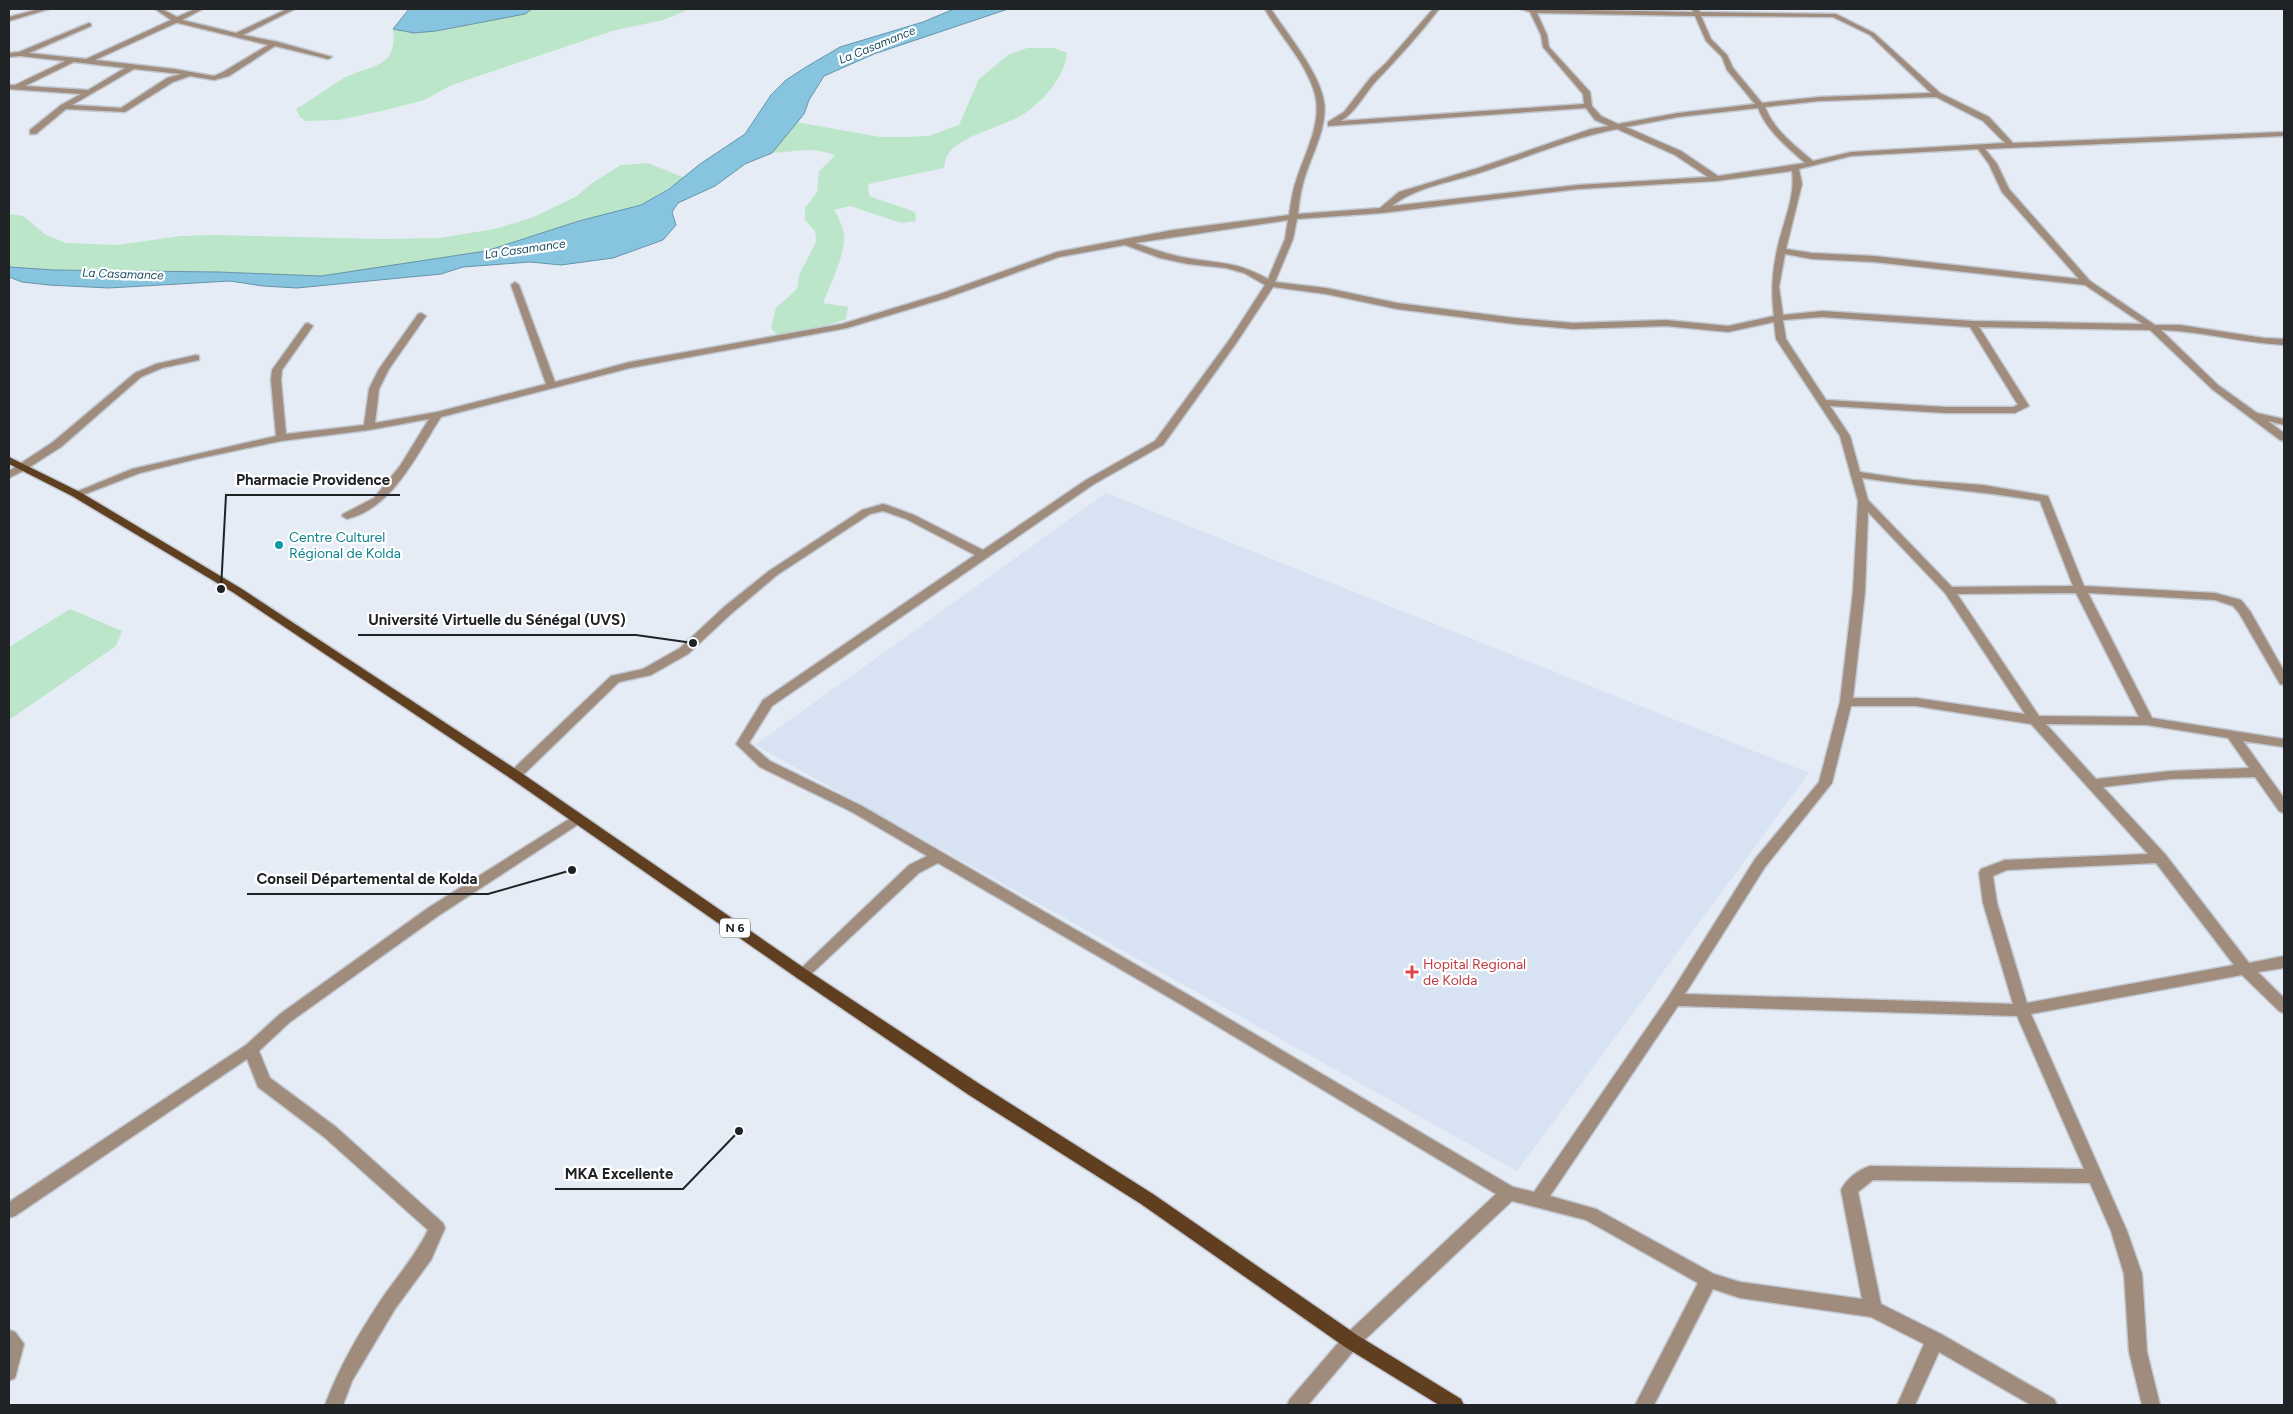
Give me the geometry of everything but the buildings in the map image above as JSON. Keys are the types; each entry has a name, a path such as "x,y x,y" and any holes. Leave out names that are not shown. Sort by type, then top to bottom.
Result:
{"main road":[{"name":"N 6","path":"9,460 76,494 238,591 515,776 802,974 976,1090 1147,1199 1350,1341 1455,1405"}],"street":[{"path":"9,19 46,9"},
{"path":"158,9 178,21 239,34 328,57"},
{"path":"88,61 178,21 200,9 206,27"},
{"path":"239,34 292,9"},
{"path":"1268,9 1310,74 1317,88 1320,104 1317,133 1306,161 1292,217 1289,240 1270,284 1234,340 1158,443 1090,482 981,554 838,656 767,703 742,744 765,764 858,809 938,858 1179,996 1509,1193 1590,1214 1709,1280 1740,1290 1873,1309 1935,1340 2048,1405"},
{"path":"1317,133 1347,114 1374,79 1389,65 1436,9"},
{"path":"1523,9 1610,14 1695,11 1772,16 1834,15"},
{"path":"1812,9 1834,15 1872,34 1937,95 1986,118 2012,146"},
{"path":"1532,10 1539,23 1546,47 1587,94 1588,106 1598,118 1678,153 1716,180"},
{"path":"1695,11 1708,40 1724,56 1730,68 1760,105 1765,117 1784,140 1811,164"},
{"path":"20,54 89,25"},
{"path":"9,54 133,66 214,78 226,74 276,43"},
{"path":"9,92 71,60"},
{"path":"33,132 64,107 133,66"},
{"path":"170,80 174,71"},
{"path":"64,107 122,110 170,80 191,74"},
{"path":"9,86 88,92"},
{"path":"1382,210 1402,194 1481,170 1594,131 1678,115 1760,105 1819,99 1937,95"},
{"path":"1331,124 1588,106"},
{"path":"76,494 136,472 195,456 281,438 369,428 437,415 630,365 844,326 943,296 1057,255 1124,242 1292,217 1382,210 1608,184 1656,180 1716,180 1794,168 1851,154 2284,134"},
{"path":"1980,147 1993,164 2005,190 2035,222 2043,235 2087,282 2151,326 2216,387 2248,413 2284,438"},
{"path":"1537,1201 1674,1000 1760,863 1825,783 1846,702 1860,592 1863,501 1845,436 1781,339 1775,287 1781,251 1798,184 1794,168"},
{"path":"1124,242 1160,255 1234,267 1247,271 1270,284 1326,291 1397,306 1515,321 1573,326 1666,323 1728,329 1778,318 1822,314 1973,324 2151,326 2284,342"},
{"path":"1781,251 1812,256 1874,259 2087,282"},
{"path":"515,285 551,385"},
{"path":"369,428 374,389 384,369 421,316"},
{"path":"1824,403 1946,410 2015,410 2024,406 1973,324"},
{"path":"281,438 276,380 277,370 308,326"},
{"path":"9,475 24,468 68,437 136,376 170,362 196,358"},
{"path":"2248,413 2284,422"},
{"path":"347,516 378,500 404,467 437,415"},
{"path":"1855,474 1913,483 1983,488 2044,498 2080,590 2147,721"},
{"path":"1863,501 1949,591 2035,720 2160,858 2244,969 2284,1007"},
{"path":"515,776 615,679 647,672 684,651 728,610 773,573 866,512 883,507 910,517 981,554"},
{"path":"1949,591 2080,590 2215,597 2237,603 2244,610 2284,680"},
{"path":"1846,702 1916,702 2035,720 2147,721 2284,744"},
{"path":"2232,735 2284,808"},
{"path":"2092,784 2171,775 2259,772"},
{"path":"9,1211 251,1050 285,1018 433,912 576,819"},
{"path":"802,974 914,869 938,858"},
{"path":"2151,1405 2138,1352 2134,1274 2119,1231 2022,1010 1990,903 1986,873 2005,865 2160,858"},
{"path":"1674,1000 2022,1010 2284,962"},
{"path":"251,1050 264,1082 330,1132 438,1228 425,1255 389,1303 344,1377 334,1405"},
{"path":"1873,1309 1849,1190 1864,1176 1870,1173 2095,1176"},
{"path":"1296,1405 1350,1341 1509,1193"},
{"path":"1644,1405 1709,1280"},
{"path":"9,1338 15,1344 9,1372"},
{"path":"1906,1405 1935,1340"}],"shaded area":[{"name":"Hopital Regional de Kolda","path":"1106,493 1809,773 1517,1171 755,745"}],"green space":[{"path":"532,9 690,9 663,20 612,31 452,85 424,100 390,109 339,120 306,121 300,117 296,109 350,75 378,65 386,60 391,53 393,29 414,33 436,31 525,14"},
{"path":"1027,48 1054,48 1067,53 1062,71 1046,95 1024,114 1015,119 961,142 947,156 944,168 868,184 869,196 915,212 916,221 901,223 850,206 834,210 843,228 843,251 823,303 848,307 846,319 822,327 777,335 771,328 776,308 797,289 799,275 816,242 815,231 805,220 805,208 817,192 819,171 835,156 813,150 772,153 796,122 880,137 928,136 959,125 979,79 1008,55"},
{"path":"648,163 685,178 641,205 579,221 486,251 383,268 321,276 218,272 54,270 9,267 9,214 23,216 46,235 66,243 117,245 181,236 212,235 381,239 439,238 495,229 534,217 577,196 592,183 621,165"},
{"path":"70,609 122,631 116,646 9,720 9,647"}],"water":[{"path":"409,9 532,9 525,14 436,31 414,33 393,29"},
{"name":"La Casamance","path":"954,9 1008,9 874,54 824,76 809,100 804,114 772,153 745,164 715,186 678,203 672,212 676,225 663,240 613,258 561,265 530,262 463,267 441,274 297,288 263,286 230,281 109,288 49,285 22,282 9,277 9,267 54,270 218,272 321,276 486,251 579,221 641,205 669,189 700,164 745,134 771,95 786,80 806,67 840,47 923,22"}],"place":[{"name":"Centre Culturel Régional de Kolda","path":"279,545"},
{"name":"Pharmacie Providence","path":"221,589"},
{"name":"Université Virtuelle du Sénégal (UVS)","path":"693,643"},
{"name":"Conseil Départemental de Kolda","path":"572,870"},
{"name":"Hopital Regional de Kolda","path":"1412,972"},
{"name":"MKA Excellente","path":"739,1131"}]}
